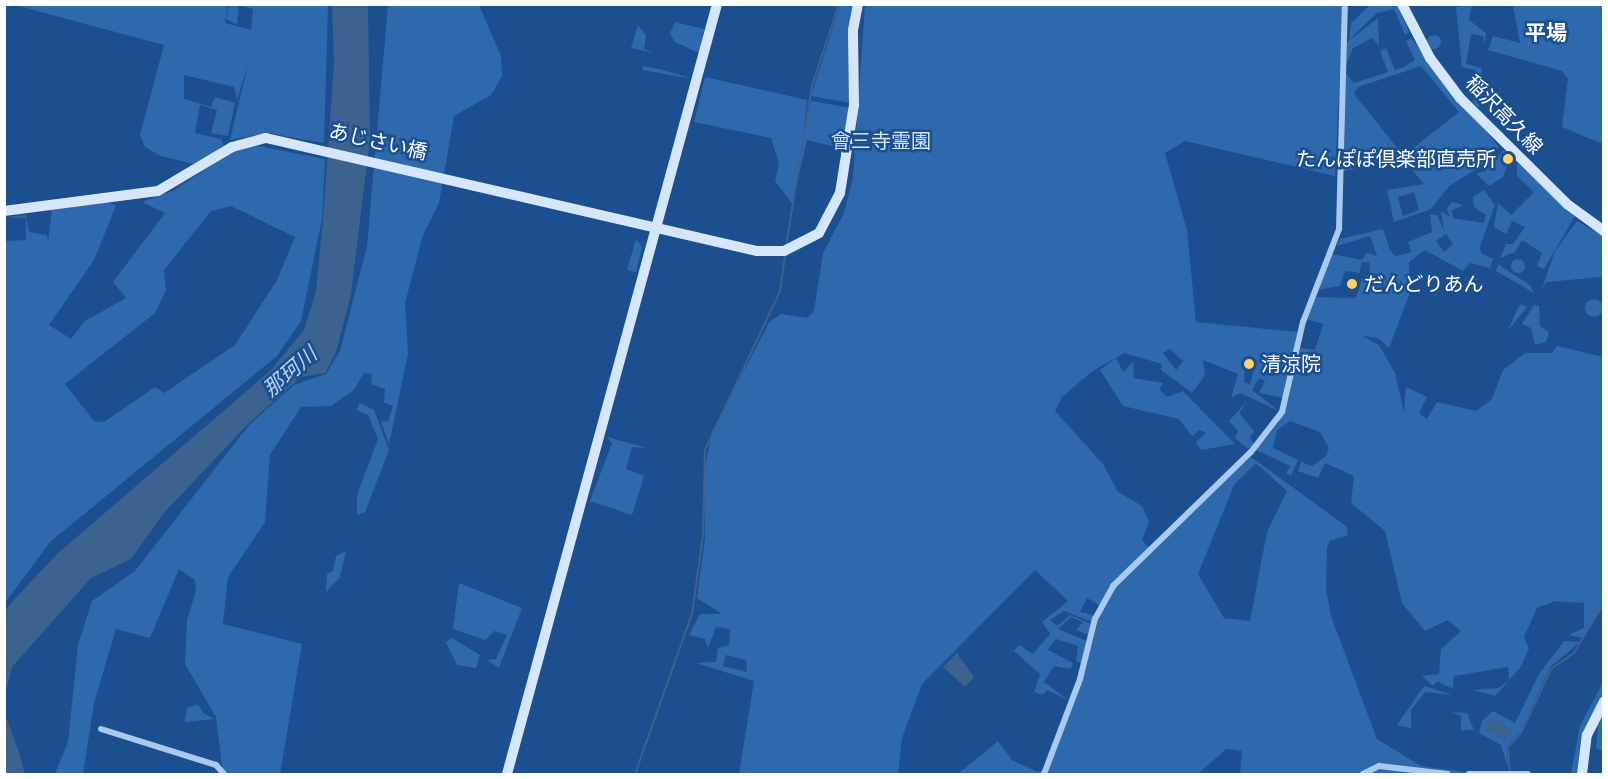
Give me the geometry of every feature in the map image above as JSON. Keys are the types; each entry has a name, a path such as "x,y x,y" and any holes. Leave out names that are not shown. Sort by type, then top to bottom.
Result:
{"street":[{"path":"507,774 717,4"},
{"name":"あじさい橋","path":"4,211 158,191 240,143 266,138 302,143 657,228 771,252 798,247 819,233 832,215 843,181 854,105 853,30 858,4"},
{"path":"1044,774 1080,679 1095,619 1113,586 1251,452 1281,412 1303,322 1339,229 1345,4"},
{"name":"稲沢高久線","path":"1402,4 1430,58 1460,98 1567,204 1604,231"},
{"path":"1582,774 1587,735 1604,701"},
{"path":"101,729 216,765 224,774"},
{"path":"1363,774 1379,766 1448,774"},
{"path":"1469,774 1528,774"}],"green space":[{"path":"15,5 228,5 225,23 251,30 253,9 239,6 237,25 226,19 229,5 328,5 324,143 268,133 230,140 248,64 237,100 234,87 184,75 184,99 211,107 215,97 235,103 228,136 211,133 217,110 200,105 195,133 221,139 224,146 198,165 161,156 145,147 140,135 164,45"},
{"path":"388,5 479,5 501,56 502,76 491,95 454,116 439,203 423,235 405,303 408,354 389,444 381,421 388,422 393,406 384,402 385,389 371,384 372,374 364,373 354,390 331,406 301,407 270,455 265,522 228,577 223,624 302,644 280,774 223,774 216,717 185,664 187,620 196,591 195,580 179,569 150,638 116,629 94,703 83,774 55,774 68,742 78,645 92,601 135,571 249,425 294,385 326,374 340,351 367,246"},
{"path":"840,5 854,5 851,103 811,96"},
{"name":"會三寺霊園","path":"865,5 1343,5 1335,176 1185,141 1165,153 1187,230 1196,322 1298,332 1284,398 1259,393 1265,381 1259,378 1252,390 1279,411 1240,393 1231,398 1238,374 1203,360 1205,375 1192,393 1161,370 1162,364 1124,353 1091,372 1062,397 1055,411 1103,464 1118,492 1142,506 1149,522 1142,540 1153,552 1214,486 1251,457 1346,526 1348,535 1330,541 1327,548 1326,588 1331,616 1377,739 1421,766 1480,774 1240,774 1242,751 1226,749 1198,774 958,774 998,741 1012,760 1038,772 1048,768 1082,679 1102,607 1087,598 1080,612 1094,615 1092,622 1064,611 1050,620 1057,626 1070,615 1091,624 1088,635 1076,630 1083,622 1071,617 1058,629 1087,641 1081,663 1076,661 1078,646 1056,639 1048,650 1073,663 1071,669 1054,666 1044,682 1068,700 1047,690 1042,695 1034,692 1040,674 1014,651 1019,645 1033,654 1050,634 1042,622 1068,601 1035,570 922,684 902,738 898,774 739,774 754,681 696,663 716,662 718,648 729,645 730,629 716,627 708,648 705,639 689,635 700,614 722,614 697,598 705,538 704,472 712,432 770,321 781,314 807,318 814,311 823,253 844,213 853,178","holes":["1170,349 1183,361 1176,370 1163,353","1245,359 1255,363 1250,385 1244,382","1256,463 1287,491 1267,532 1250,621 1224,618 1198,574 1234,485","726,655 746,660 747,672 723,666"]},
{"path":"1370,5 1398,5 1409,32 1405,35 1394,9 1377,13 1349,40 1351,23"},
{"path":"1472,5 1469,20 1486,33 1485,44 1483,36 1471,34 1466,64 1482,68 1479,108 1473,102 1475,70 1462,67 1456,7"},
{"path":"1513,5 1603,5 1603,144 1562,127 1568,79 1562,71 1488,50 1493,36 1520,43"},
{"path":"1378,18 1379,45 1372,38 1353,48 1346,65 1347,42"},
{"path":"675,22 704,29 699,53 675,42 670,33"},
{"path":"638,25 646,35 644,49 654,53 631,48"},
{"path":"1434,35 1439,37 1441,42 1439,47 1434,49 1429,47 1427,42 1429,37"},
{"path":"1411,38 1499,147 1488,162 1449,186 1431,209 1394,222 1387,190 1424,184 1404,160 1344,171 1346,73 1354,83 1388,72 1380,51 1386,48 1395,70 1404,67 1415,60 1406,41","holes":["1421,66 1459,112 1408,152 1399,150 1354,94 1358,87","1414,192 1419,210 1403,216 1398,197"]},
{"path":"643,66 663,70 694,79 642,70"},
{"path":"705,77 807,100 803,140 811,101 851,108 844,149 807,140 792,203 775,181 779,164 771,138 694,122"},
{"path":"253,145 325,159 322,219 301,321 277,356 50,542 5,603 5,241 26,240 26,218 5,217 26,215 29,232 47,235 48,243 52,208 108,202 116,206 94,260 49,325 71,339 85,321 126,298 113,282 165,213 142,202 173,191 236,149","holes":["231,206 295,237 277,280 235,345 164,393 155,387 104,422 94,421 65,384 155,313 166,290 164,270 211,211"]},
{"path":"1503,150 1507,152 1501,159 1507,166 1503,177 1489,186 1477,174 1492,166"},
{"path":"1517,162 1575,216 1544,269 1537,266 1542,253 1522,240 1515,252 1500,258 1506,244 1513,244 1525,227 1512,221 1506,234 1494,227 1498,203 1511,215 1534,192 1517,176"},
{"path":"1484,190 1495,205 1480,246 1481,253 1493,259 1490,268 1470,263 1463,271 1425,250 1409,262 1409,295 1389,348 1378,338 1362,336 1379,345 1395,373 1404,413 1406,387 1427,397 1419,413 1427,419 1437,402 1476,411 1492,399 1503,370 1525,353 1552,353 1557,346 1603,357 1603,607 1583,638 1569,635 1584,628 1584,603 1555,601 1537,608 1524,637 1529,649 1520,668 1495,696 1473,690 1499,688 1509,680 1508,667 1454,676 1453,689 1437,681 1433,686 1422,676 1439,674 1441,649 1461,631 1448,620 1425,631 1402,603 1385,531 1351,503 1354,476 1325,463 1318,478 1298,471 1301,462 1312,466 1326,456 1329,448 1320,432 1290,421 1277,430 1273,448 1298,460 1291,475 1286,474 1290,466 1256,450 1278,424 1300,348 1315,350 1323,324 1307,319 1315,297 1356,298 1363,276 1369,274 1370,263 1362,262 1359,273 1345,271 1340,286 1317,290 1332,254 1362,260 1367,253 1377,256 1370,236 1337,246 1340,239 1383,229 1390,250 1395,256 1411,252 1408,242 1432,232 1430,214 1437,215 1444,231 1441,211 1450,217 1447,209 1452,202 1463,205 1452,210 1453,218 1484,223 1486,215 1474,207 1473,197","holes":["1446,234 1453,244 1444,252 1436,241"]},
{"path":"1577,221 1603,236 1603,277 1546,282 1541,291 1555,251"},
{"path":"636,239 642,247 636,272 627,270"},
{"path":"1515,259 1521,259 1525,266 1521,273 1515,273 1511,269 1511,263"},
{"path":"1498,264 1530,285 1534,293 1496,271"},
{"path":"1594,299 1600,302 1603,308 1600,314 1594,317 1588,314 1585,308 1588,302"},
{"path":"1520,304 1527,307 1508,330"},
{"path":"1534,305 1539,306 1540,326 1549,332 1546,342 1535,345 1531,328 1522,324"},
{"path":"1116,358 1123,372 1133,362 1134,378 1163,383 1159,389 1167,397 1183,391 1235,444 1201,450 1196,442 1206,433 1199,430 1192,436 1179,419 1123,406 1100,370"},
{"path":"1248,400 1239,413 1254,431 1250,438 1255,445 1248,449 1235,438 1238,431 1229,421"},
{"path":"360,403 374,410 389,450 365,512 357,515 357,495 378,439 368,415 356,410"},
{"path":"607,437 647,448 632,447 626,469 644,476 632,515 590,501 612,443"},
{"path":"346,551 340,577 326,592 327,574 333,571 336,556"},
{"path":"459,583 522,608 499,668 487,660 496,659 507,635 494,631 485,640 453,629"},
{"path":"452,638 480,655 476,668 457,665 446,642"},
{"path":"1564,641 1580,642 1550,667 1521,731 1507,746 1508,768 1501,745 1479,733 1482,721 1493,711 1515,723 1539,674"},
{"path":"1603,682 1603,694 1580,742 1577,774 1571,774 1580,726"},
{"path":"1424,686 1453,695 1425,692 1411,710 1411,728 1397,725"},
{"path":"198,704 203,713 215,719 185,722 187,708"},
{"path":"1603,710 1603,751 1596,748 1598,725 1588,744"},
{"path":"1452,712 1467,713 1474,730 1461,730 1461,716"}],"water":[{"name":"那珂川","path":"332,5 368,5 370,139 351,295 336,352 325,373 301,377 246,426 163,514 131,559 91,578 12,667 5,695 5,612 10,604 57,554 271,370 304,330 316,291 323,219 334,63"},
{"path":"957,653 974,677 965,687 943,667"},
{"path":"4,712 19,752 25,774 5,774"},
{"path":"1496,717 1512,731 1505,740 1485,729 1487,720"}],"waterway":[{"path":"786,246 812,86 839,4"},
{"path":"635,774 692,614 703,535 705,450 780,291 785,255"},
{"path":"1510,772 1508,747 1521,733 1551,669 1574,653 1604,602"}],"place":[{"name":"たんぽぽ倶楽部直売所","path":"1508,159"},
{"name":"だんどりあん","path":"1352,284"},
{"name":"清涼院","path":"1249,364"}],"district":[{"name":"平場","path":"1546,33"}]}
